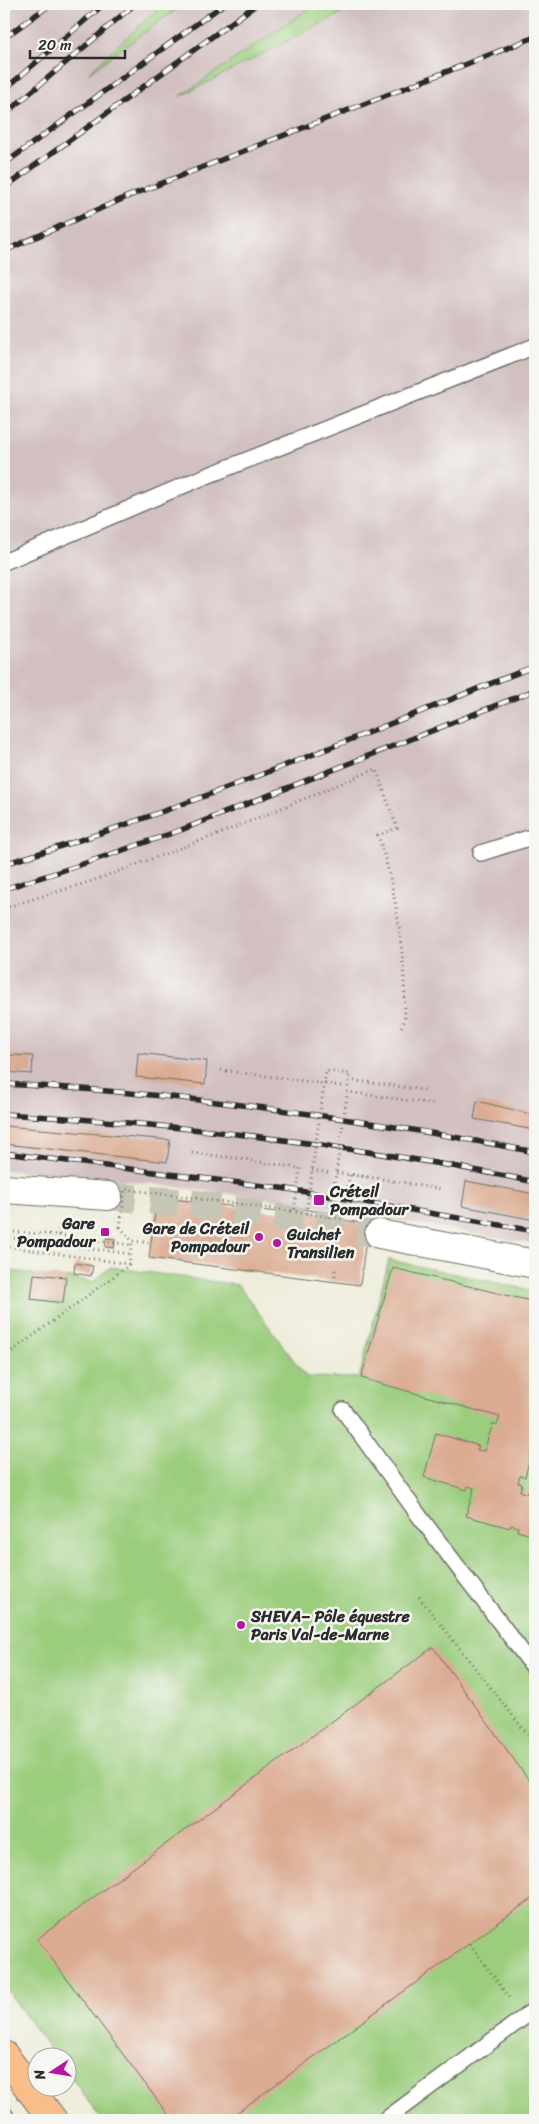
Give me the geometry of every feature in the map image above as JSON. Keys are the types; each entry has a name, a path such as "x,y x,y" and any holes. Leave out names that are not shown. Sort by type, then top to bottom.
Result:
{"main road":[{"path":"4,2055 53,2120"}],"street":[{"path":"4,1189 108,1196"},
{"path":"379,1234 535,1264"}],"lane":[{"path":"4,562 204,478 535,346"},
{"path":"481,853 535,836"},
{"path":"342,1410 420,1517 535,1668"},
{"path":"385,2120 530,2013"},
{"path":"4,2114 8,2120"}],"path":[{"path":"4,908 89,882 219,834 376,769 397,828 378,835 394,892 402,937 405,1014 401,1028"},
{"path":"221,1070 341,1086"},
{"path":"306,1214 326,1072 350,1074 330,1217"},
{"path":"348,1080 425,1090"},
{"path":"347,1092 434,1104"},
{"path":"192,1153 277,1164"},
{"path":"251,1161 300,1168 294,1212"},
{"path":"312,1170 331,1173"},
{"path":"336,1172 440,1189"},
{"path":"4,1357 129,1264 131,1243 120,1227 125,1189 342,1219 350,1174 394,1181"},
{"path":"59,1235 64,1192"},
{"path":"4,1233 59,1235 110,1243 151,1243"},
{"path":"4,1237 130,1254"},
{"path":"4,1246 129,1264"},
{"path":"334,1276 335,1270"},
{"path":"419,1597 535,1744"},
{"path":"470,1944 530,2013"}],"shaded area":[{"path":"19,4 535,4 535,1244 285,1201 113,1179 4,1170 4,14"}],"green space":[{"path":"163,4 184,4 87,74"},
{"path":"315,4 359,4 179,97"},
{"name":"SHEVA– Pôle équestre Paris Val-de-Marne","path":"389,1260 535,1291 535,2120 102,2120 78,2087 78,2046 48,2046 4,1986 4,1270 34,1274 31,1299 62,1303 66,1277 93,1282 110,1267 238,1285 306,1377 359,1378"}],"building":[{"path":"138,1053 207,1061 205,1084 136,1077"},
{"path":"6,1055 33,1056 32,1074 5,1072"},
{"path":"477,1101 535,1115 535,1130 474,1119"},
{"path":"4,1126 170,1140 167,1162 4,1144"},
{"path":"466,1181 535,1194 535,1220 462,1206"},
{"name":"Gare de Créteil Pompadour","path":"157,1197 293,1214 294,1208 343,1215 342,1220 368,1224 360,1285 149,1258"},
{"path":"106,1238 115,1239 114,1248 105,1247"},
{"path":"75,1263 93,1266 91,1276 74,1273"},
{"path":"393,1268 535,1302 535,1427 533,1433 535,1438 525,1477 520,1476 518,1483 522,1484 520,1491 528,1494 530,1487 535,1488 535,1536 517,1531 518,1527 511,1525 510,1528 466,1516 474,1488 468,1486 467,1490 424,1477 436,1433 479,1446 477,1450 484,1451 493,1423 497,1425 500,1417 361,1378"},
{"path":"34,1274 66,1277 63,1303 31,1299"},
{"path":"433,1647 535,1789 535,1896 227,2120 172,2120 37,1939"}],"tunnel":[{"path":"108,1196 198,1204 379,1234"}],"railway":[{"path":"4,38 51,4"},
{"path":"4,90 104,4"},
{"path":"4,115 135,4"},
{"path":"4,164 224,4"},
{"path":"4,188 257,4"},
{"path":"4,251 129,196 535,37"},
{"path":"4,864 72,843 205,796 535,666"},
{"path":"4,889 181,830 535,690"},
{"path":"4,1084 137,1094 271,1109 403,1128 535,1152"},
{"path":"4,1114 138,1124 271,1138 404,1158 535,1182"},
{"path":"4,1153 288,1189 535,1231"}],"place":[{"name":"Créteil Pompadour","path":"319,1200"},
{"name":"Gare Pompadour","path":"105,1232"},
{"name":"Gare de Créteil Pompadour","path":"259,1237"},
{"name":"Guichet Transilien","path":"277,1243"},
{"name":"SHEVA– Pôle équestre Paris Val-de-Marne","path":"241,1625"}]}
